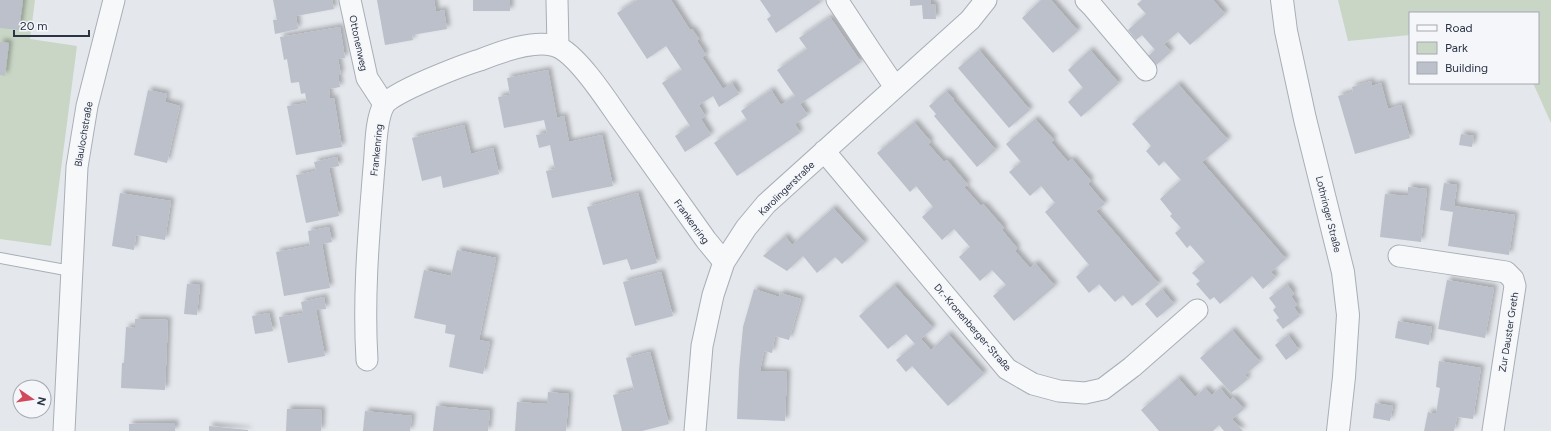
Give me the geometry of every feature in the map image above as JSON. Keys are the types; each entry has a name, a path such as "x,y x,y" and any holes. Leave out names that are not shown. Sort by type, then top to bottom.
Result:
{"street":[{"name":"Blaulochstraße","path":"64,431 77,167 87,106 114,0"},
{"name":"Ottonenweg","path":"350,0 367,78 384,104"},
{"path":"384,104 401,93 463,65 505,51 536,44 558,47 557,0"},
{"path":"837,0 896,87"},
{"name":"Karolingerstraße","path":"695,431 702,346 714,295 724,262 746,228 766,204 970,20 986,0"},
{"path":"1086,0 1146,70"},
{"name":"Lothringer Straße","path":"1282,0 1286,31 1304,119 1344,272 1348,315 1338,431"},
{"name":"Frankenring","path":"558,47 572,58 599,90 706,240 724,262"},
{"name":"Frankenring","path":"367,360 365,324 368,243 378,125 384,104"},
{"name":"Dr.-Kronenberger-Straße","path":"824,151 1007,369 1034,384 1059,391 1085,393 1104,389 1132,367 1197,310"},
{"name":"Zur Dauster Greth","path":"1399,256 1506,272 1513,278 1515,286 1493,431"},
{"path":"1327,431 1342,393"}],"lane":[{"path":"0,258 71,271"}],"green space":[{"path":"0,0 35,0 30,39 77,46 51,246 0,239"},
{"path":"1338,0 1551,0 1551,123 1533,84 1539,84 1539,12 1409,12 1409,35 1348,41"}],"building":[{"path":"0,0 23,0 19,30 0,28"},
{"path":"273,0 332,0 334,9 296,16 298,29 275,34 273,20 277,20"},
{"path":"377,0 434,0 436,12 444,10 447,29 412,35 413,40 385,45"},
{"path":"473,0 510,0 510,11 473,11"},
{"path":"637,0 671,0 690,30 692,29 699,39 697,41 706,55 702,57 723,89 732,83 739,94 719,107 713,96 699,105 705,116 701,119 711,135 685,152 675,136 690,126 662,83 682,70 666,46 647,59 617,13"},
{"path":"760,0 819,0 821,2 776,33 767,19 771,16"},
{"path":"910,0 931,0 931,5 935,4 936,19 923,19 922,5 910,6"},
{"path":"1041,0 1051,0 1078,31 1053,53 1022,18"},
{"path":"1142,0 1213,0 1225,14 1190,45 1178,32 1164,44 1171,52 1154,67 1146,58 1155,50 1142,35 1136,40 1128,30 1146,14 1137,4"},
{"path":"830,17 861,62 800,104 808,115 795,124 800,133 737,176 714,143 747,120 741,111 771,90 781,105 795,96 777,70 807,49 799,38"},
{"path":"340,27 345,58 338,59 341,75 338,75 340,87 329,89 330,99 334,98 342,147 296,155 287,106 307,103 305,93 301,94 299,82 291,83 287,59 284,60 280,37"},
{"path":"0,42 9,43 5,76 0,75"},
{"path":"979,50 1030,110 1009,128 958,68"},
{"path":"1090,50 1119,83 1081,117 1068,102 1083,88 1068,70"},
{"path":"548,70 557,118 564,116 569,142 602,135 613,186 552,198 546,171 555,169 550,145 539,148 536,135 547,133 544,120 504,128 498,97 510,95 507,78"},
{"path":"1371,81 1372,86 1381,83 1388,109 1401,105 1410,138 1355,154 1338,96 1353,92 1352,87"},
{"path":"1178,84 1228,140 1202,162 1286,259 1271,272 1276,277 1263,289 1252,276 1220,304 1214,297 1210,300 1196,284 1200,281 1192,273 1205,262 1190,245 1187,248 1175,233 1181,228 1170,216 1172,214 1160,199 1181,180 1164,161 1159,166 1146,151 1151,146 1132,124"},
{"path":"148,90 167,94 165,102 180,106 167,163 134,155"},
{"path":"946,91 996,150 977,167 934,116 936,114 929,106"},
{"path":"1035,119 1054,140 1051,142 1068,162 1072,159 1091,181 1088,184 1105,204 1096,211 1159,284 1132,306 1123,295 1115,302 1099,284 1089,293 1076,277 1089,265 1045,212 1055,203 1041,186 1030,196 1009,172 1021,162 1006,144"},
{"path":"914,122 931,142 928,144 944,162 947,160 968,185 964,187 981,206 983,204 1004,228 1002,230 1017,248 1015,251 1030,268 1035,263 1055,286 1014,321 993,296 1006,285 992,270 980,281 959,257 970,247 954,229 942,240 922,217 933,207 916,186 910,192 877,153"},
{"path":"464,125 471,154 493,148 499,174 443,188 441,176 422,181 412,138"},
{"path":"1461,134 1474,136 1472,147 1459,145"},
{"path":"337,157 339,166 329,168 339,216 306,223 296,175 316,171 314,162"},
{"path":"1444,183 1457,185 1454,206 1515,215 1509,255 1448,246 1453,212 1440,210"},
{"path":"1408,187 1427,189 1421,242 1380,237 1385,194 1408,196"},
{"path":"120,193 171,201 165,240 136,235 134,250 112,246"},
{"path":"638,193 657,263 631,270 627,259 603,265 587,207"},
{"path":"833,208 865,243 842,264 835,257 817,273 803,256 787,271 763,256 785,236 792,245"},
{"path":"329,227 332,242 322,244 330,288 284,296 276,252 310,246 308,231"},
{"path":"457,250 496,258 479,340 490,342 483,374 449,367 455,335 445,333 446,325 414,318 424,270 451,276"},
{"path":"661,272 673,316 635,326 623,282"},
{"path":"1447,280 1494,288 1485,338 1438,329"},
{"path":"187,284 200,285 197,315 184,314"},
{"path":"1287,284 1294,294 1291,296 1297,305 1294,307 1300,316 1283,329 1276,320 1279,318 1273,310 1276,307 1269,298"},
{"path":"894,285 933,328 921,339 931,350 948,334 984,374 948,406 912,366 906,372 896,360 915,344 906,334 888,349 859,316"},
{"path":"754,289 779,297 780,293 801,299 789,340 775,336 772,353 764,351 760,371 787,372 785,421 737,419 743,327"},
{"path":"1162,289 1174,304 1157,318 1145,304"},
{"path":"324,297 326,309 316,310 325,356 288,363 279,317 303,313 301,302"},
{"path":"269,313 273,331 255,334 252,316"},
{"path":"135,319 168,320 165,390 121,388 126,327 135,328"},
{"path":"1398,321 1432,327 1429,345 1395,338"},
{"path":"1232,330 1260,362 1245,375 1248,379 1231,393 1200,358"},
{"path":"1288,335 1299,350 1286,360 1275,345"},
{"path":"650,352 669,424 642,431 622,431 613,395 634,390 626,358"},
{"path":"1439,361 1481,368 1473,419 1457,417 1454,431 1424,431 1428,412 1436,414 1440,388 1436,387"},
{"path":"1178,378 1195,397 1205,388 1212,395 1220,388 1230,400 1233,397 1244,409 1232,419 1243,431 1224,431 1219,425 1213,431 1159,431 1141,410"},
{"path":"548,392 569,394 566,431 515,431 517,402 547,404"},
{"path":"1375,403 1393,406 1390,421 1373,418"},
{"path":"436,406 490,411 488,431 433,431"},
{"path":"287,409 322,410 321,431 286,431"},
{"path":"365,411 412,416 410,431 363,431"},
{"path":"175,423 175,431 129,431 129,424"},
{"path":"209,426 248,430 248,431 209,431"}]}
